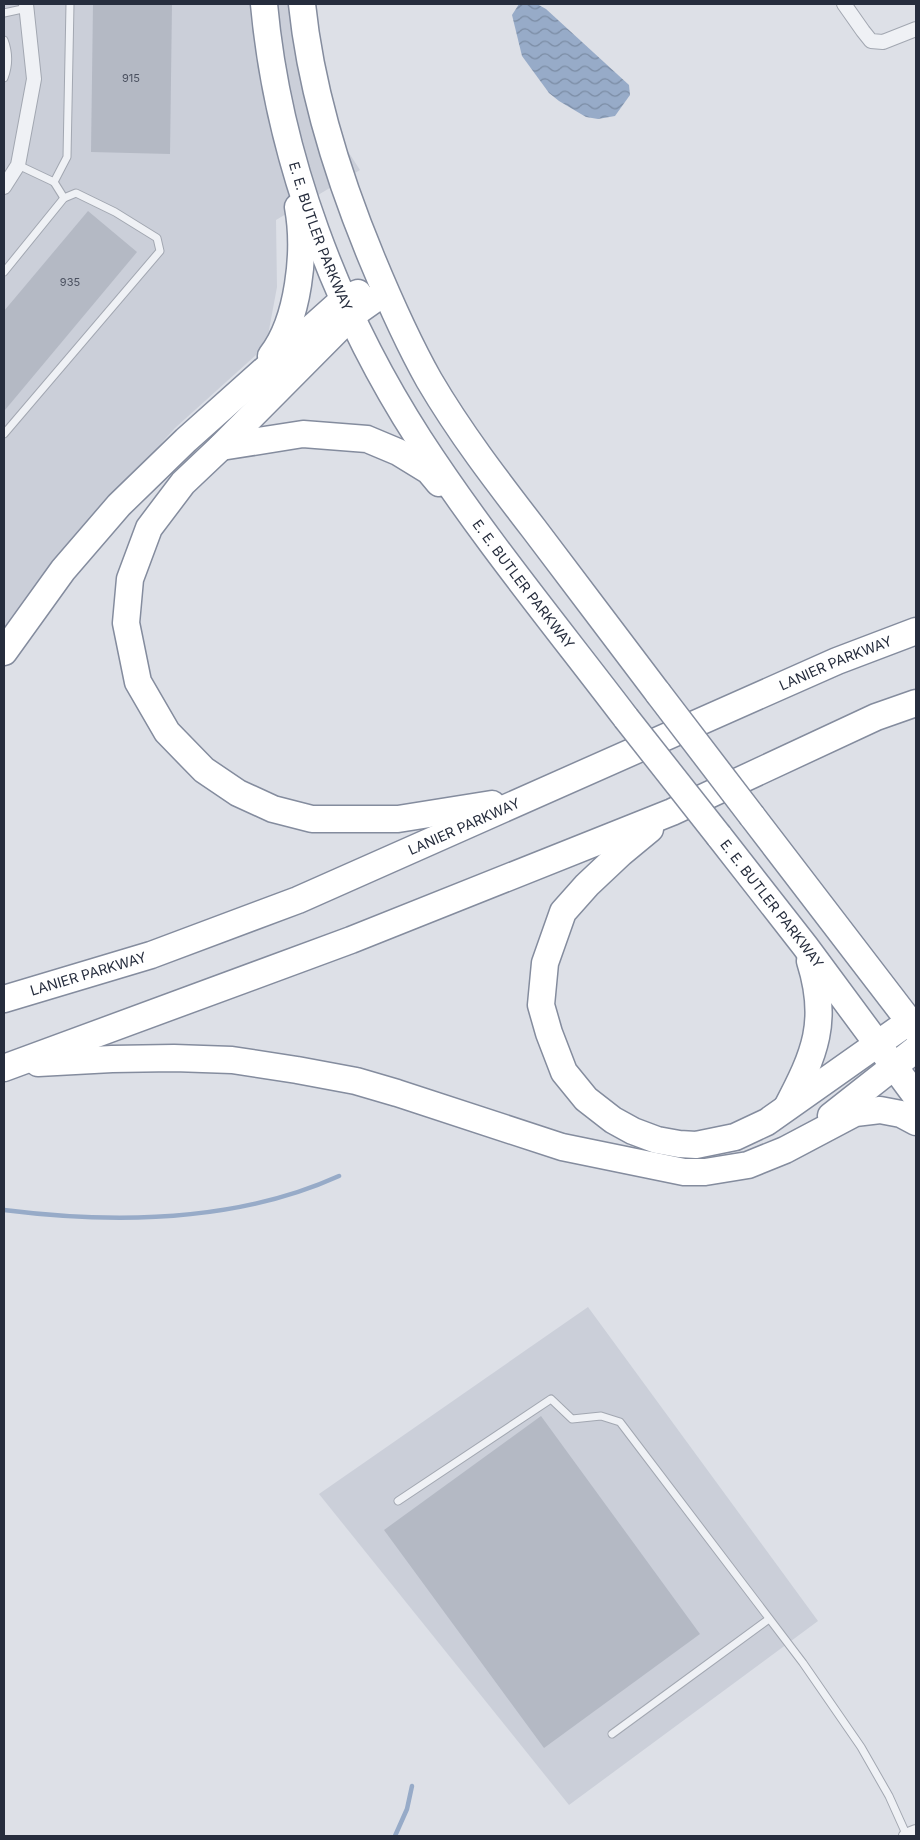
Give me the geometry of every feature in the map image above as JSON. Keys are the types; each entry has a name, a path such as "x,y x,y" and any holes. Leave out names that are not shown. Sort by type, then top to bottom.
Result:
{"highway":[{"name":"E. E. BUTLER PARKWAY","path":"264,4 272,71 284,127 322,246 347,308 418,437 450,485 502,556 805,946 916,1096"},
{"path":"302,4 316,87 334,158 383,287 408,340 430,380 462,432 499,484 913,1026 877,1045 767,1122 735,1137 696,1145 657,1140 633,1131 613,1120 586,1099 564,1072 549,1033 541,1005 544,963 563,912 586,884 672,812"},
{"path":"257,376 278,348 288,324 301,265 302,227 284,127"},
{"path":"4,652 63,570 119,504 257,376 347,308 383,287"},
{"path":"347,308 222,446 183,482 149,528 130,579 126,623 138,682 167,732 204,770 238,794 273,809 312,819 398,819 528,798"},
{"path":"222,446 303,434 367,439 398,452 429,471 502,556"},
{"name":"LANIER PARKWAY","path":"4,999 150,955 298,900 837,661 916,631"},
{"path":"10,1066 351,940 672,812 876,717 916,703"},
{"path":"785,1109 807,1068 816,1040 820,1018 818,992 805,946"},
{"path":"804,1140 916,1049"},
{"path":"10,1066 112,1059 174,1058 232,1060 356,1081 562,1147 684,1172 705,1172 748,1166 785,1150 855,1113 880,1110 901,1114 916,1122"}],"street":[{"path":"844,4 871,41 882,42 915,30"},
{"path":"4,188 18,165 34,79 26,6"},
{"path":"906,1836 916,1832"}],"lane":[{"path":"54,182 67,157 70,4"},
{"path":"4,13 26,6"},
{"path":"4,40 7,49 8,68 4,78"},
{"path":"18,165 54,182 64,198"},
{"path":"4,272 64,198 76,194 115,212 157,238 160,251 4,434"},
{"path":"398,1501 551,1399 572,1419 601,1416 620,1422 803,1663 862,1747 889,1796 906,1836"},
{"path":"612,1734 770,1619"}],"shaded area":[{"path":"4,4 294,4 312,96 360,170 276,220 277,287 266,346 175,428 72,542 4,632"},
{"path":"588,1307 818,1621 569,1805 319,1494"}],"water":[{"path":"519,4 537,4 546,9 629,85 630,95 615,116 598,119 586,117 549,93 522,56 512,15"}],"building":[{"path":"93,4 172,4 170,154 91,152"},
{"path":"88,211 137,252 5,410 4,311"},
{"path":"541,1416 700,1634 544,1748 384,1530"}],"waterway":[{"path":"4,1210 89,1217 174,1216 217,1211 258,1203 299,1192 339,1176"},
{"path":"395,1836 407,1809 412,1786"}]}
